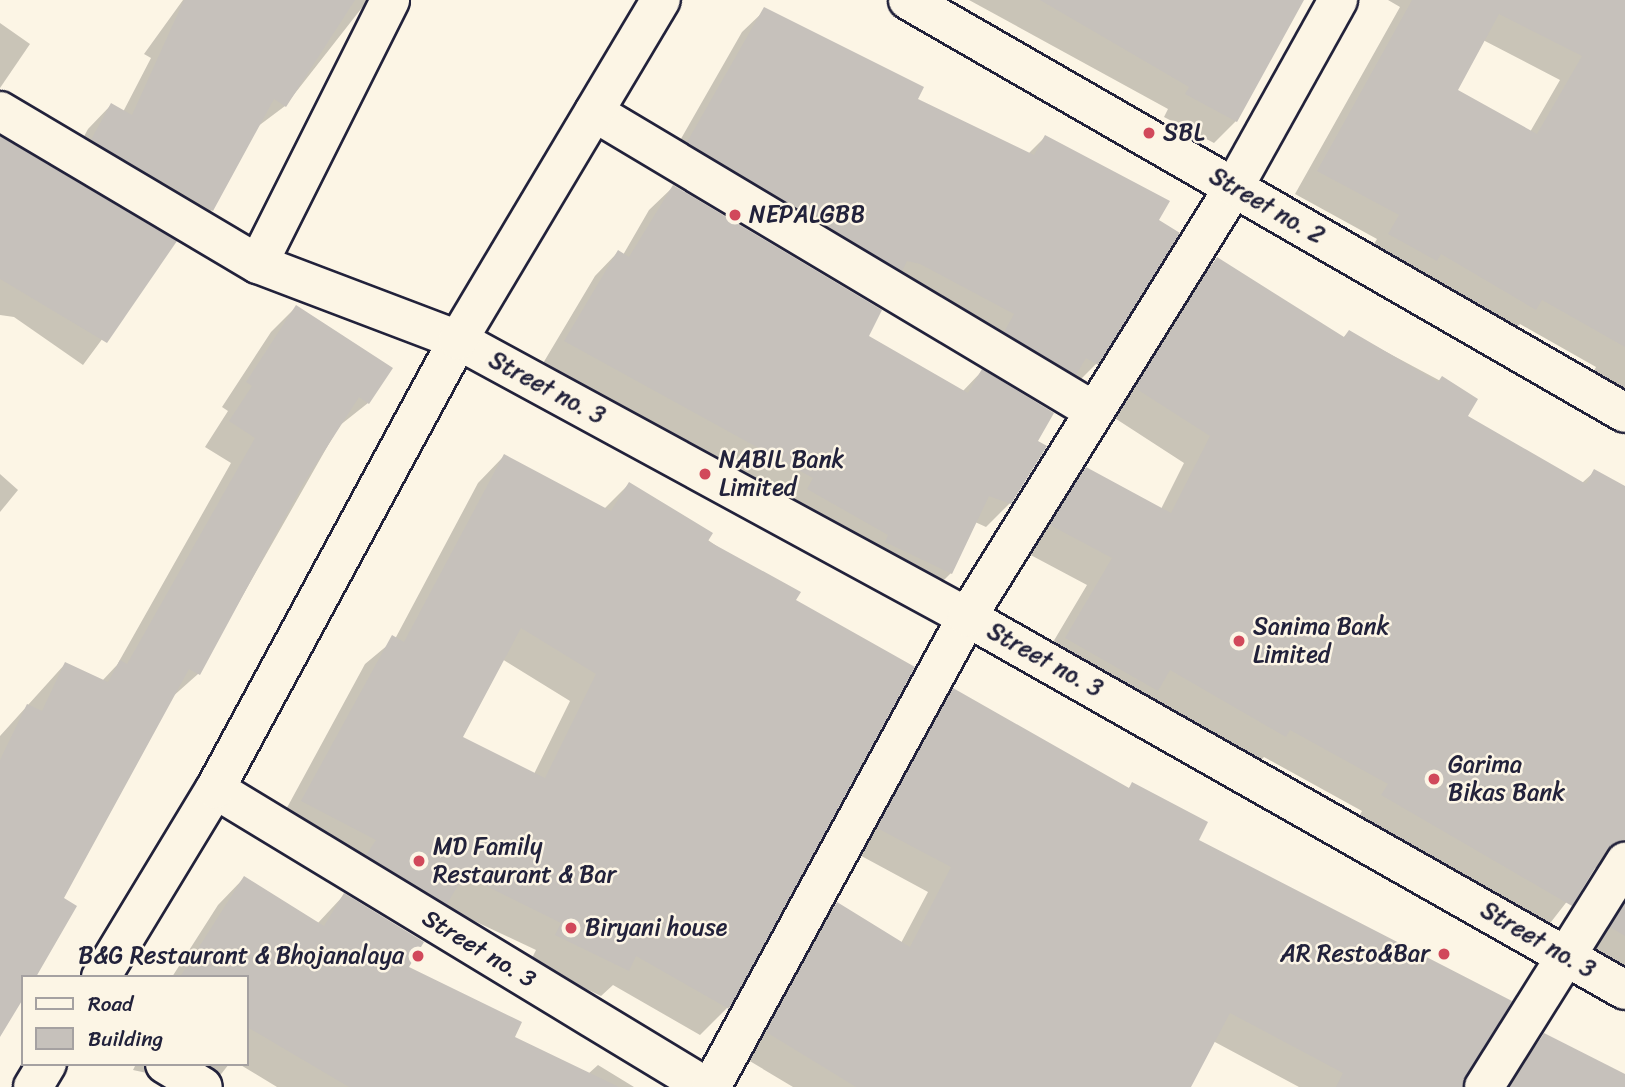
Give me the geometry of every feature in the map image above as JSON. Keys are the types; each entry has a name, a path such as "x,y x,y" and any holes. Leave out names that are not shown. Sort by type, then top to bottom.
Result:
{"street":[{"path":"258,264 390,0"},
{"path":"102,975 215,789 458,340 661,0"},
{"name":"Street no. 2","path":"908,0 1625,413"},
{"path":"709,1087 967,617 1234,187 1338,0"},
{"name":"Street no. 3","path":"0,111 258,264 458,340 967,617 1625,990"},
{"path":"594,112 1094,411"},
{"name":"Street no. 3","path":"215,789 709,1087"},
{"path":"1484,1087 1625,862"},
{"path":"33,1087 46,1066"},
{"path":"168,1066 203,1087"}],"building":[{"path":"184,0 355,0 286,107 274,99 213,211 91,140 111,103 132,115"},
{"path":"1040,0 1304,0 1237,122 1185,94 1189,87"},
{"path":"1412,0 1625,0 1625,347 1542,300 1536,310 1441,254 1437,261 1388,234 1399,215 1317,171","holes":["1499,14 1582,56 1537,134 1458,90"]},
{"path":"764,7 924,87 918,99 1034,155 1045,135 1170,201 1159,220 1180,233 1098,365 1086,358 1076,375 1004,332 1014,314 920,264 907,261 902,271 687,142"},
{"path":"0,136 177,241 107,343 0,279"},
{"path":"673,185 882,310 869,336 968,393 982,369 1054,413 1038,441 1047,446 1011,504 989,496 952,574 885,542 888,535 807,489 813,478 564,341 618,250 629,257"},
{"path":"1217,257 1344,337 1349,330 1438,382 1442,376 1478,399 1468,416 1586,484 1594,469 1625,486 1625,840 1606,850 1572,906 1381,795 1388,784 1290,730 1286,737 1170,670 1158,691 1065,638 1112,558 1050,525 1086,467 1171,513 1210,436 1135,388"},
{"path":"296,305 393,368 369,404 359,397 302,486 200,675 189,669 64,898 77,906 37,975 21,975 21,1002 0,1037 0,760 27,704 42,711 65,662 108,682 120,660 127,664 255,438 229,421 252,386 246,382"},
{"path":"504,454 611,511 629,482 713,533 708,541 801,592 796,600 915,667 729,1009 636,956 629,971 555,935 561,923 464,875 447,904 366,855 376,840 301,801 392,635 404,642","holes":["521,628 596,674 545,778 463,737"]},
{"path":"953,688 1129,788 1132,782 1208,822 1199,840 1512,1001 1462,1087 1336,1087 1343,1073 1230,1013 1191,1087 856,1087 766,1032 837,902 910,947 951,867 877,828"},
{"path":"244,876 324,926 344,893 424,942 409,967 522,1022 515,1037 619,1087 349,1087 248,1028 248,975 181,975"},
{"path":"1625,903 1625,936 1610,927"},
{"path":"1544,1033 1625,1074 1625,1087 1510,1087"}],"place":[{"name":"SBL","path":"1149,133"},
{"name":"NEPALGBB","path":"735,215"},
{"name":"NABIL Bank Limited","path":"705,474"},
{"name":"Sanima Bank Limited","path":"1239,641"},
{"name":"Garima Bikas Bank","path":"1434,779"},
{"name":"MD Family Restaurant & Bar","path":"419,861"},
{"name":"Biryani house","path":"571,928"},
{"name":"AR Resto&Bar","path":"1444,954"},
{"name":"B&G Restaurant & Bhojanalaya","path":"418,956"}]}
